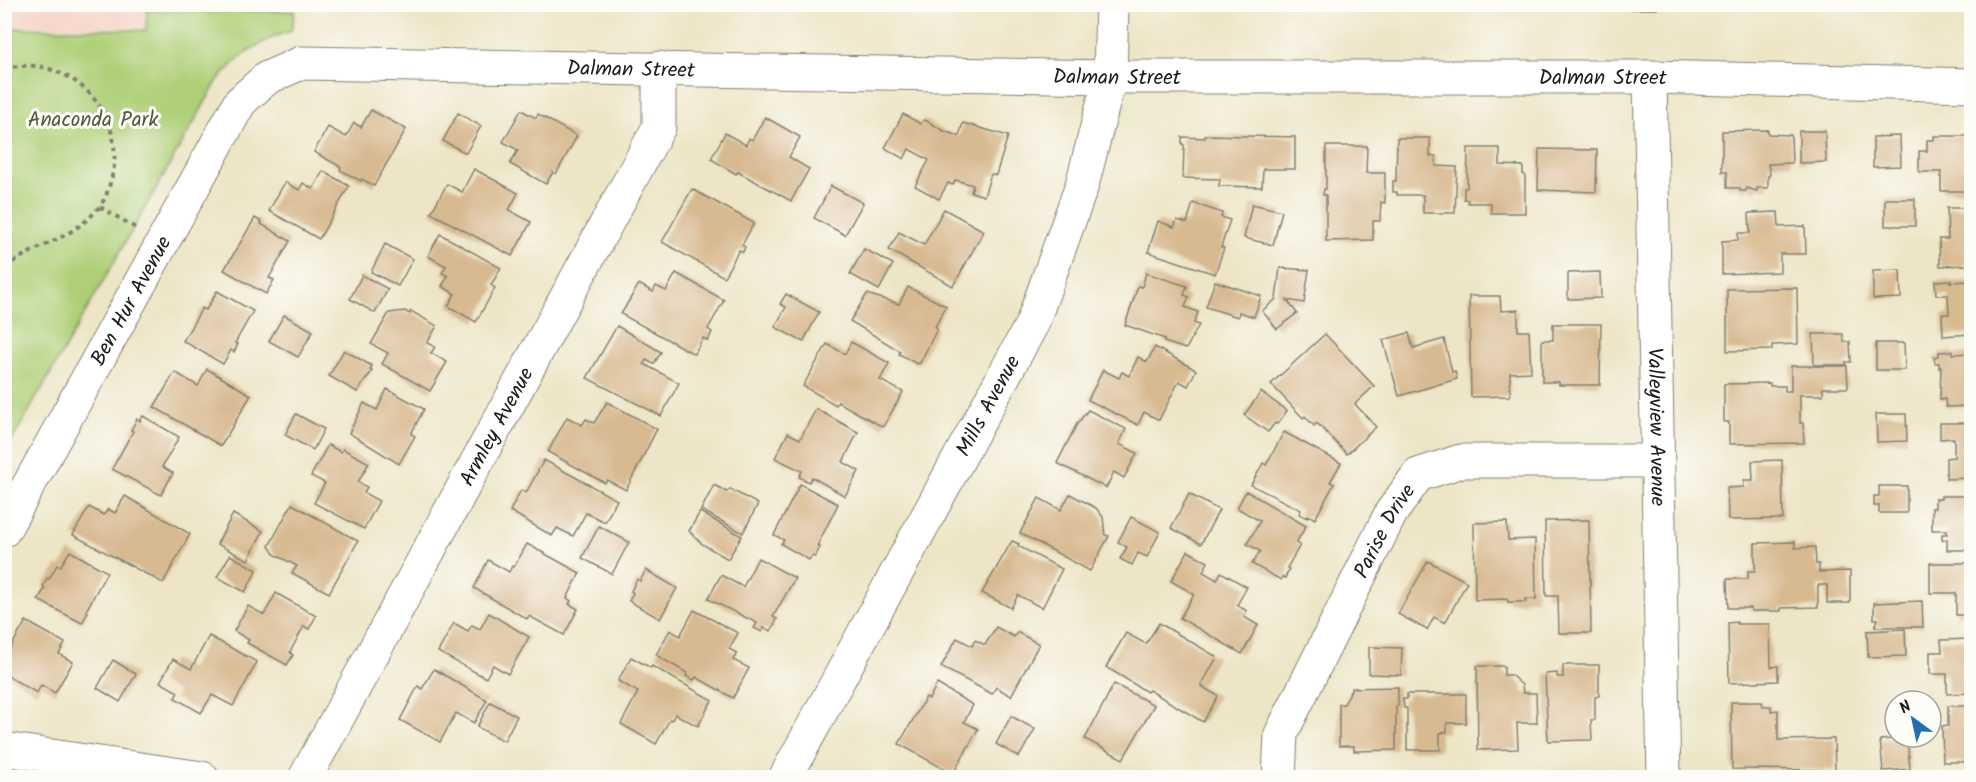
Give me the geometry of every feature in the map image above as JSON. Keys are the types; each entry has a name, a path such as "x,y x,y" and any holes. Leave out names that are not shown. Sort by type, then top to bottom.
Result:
{"street":[{"name":"Mills Avenue","path":"785,777 1032,324 1082,185 1110,77 1112,4"},
{"name":"Dalman Street","path":"267,78 301,63 1110,77 1650,77 1971,85"},
{"name":"Armley Avenue","path":"305,777 659,127 659,68"},
{"name":"Valleyview Avenue","path":"1650,77 1664,777"},
{"name":"Ben Hur Avenue","path":"4,530 240,102 267,78"},
{"name":"Parise Drive","path":"1279,777 1281,734 1391,513 1418,475 1461,461 1658,461"},
{"path":"4,749 182,776"}],"path":[{"path":"4,68 44,67 57,71 82,86 100,105 108,119 115,150 110,185 100,207 63,237 17,259 4,268"},
{"path":"100,207 162,244"}],"shaded area":[{"path":"5,4 146,5 145,27 5,26"}],"green space":[{"name":"Anaconda Park","path":"147,11 295,11 291,31 269,39 251,50 234,63 218,80 5,453 5,28 146,30"}],"building":[{"path":"1629,4 1657,4 1657,9 1629,9"},
{"path":"1858,4 1887,4 1888,10 1858,7"},
{"path":"1927,4 1972,4 1972,8 1927,8"},
{"path":"371,110 406,129 374,186 340,170 341,167 314,152 328,127 346,137 354,123 361,127"},
{"path":"521,110 536,118 538,114 577,136 556,174 553,172 546,184 510,164 518,150 503,142"},
{"path":"458,113 481,126 466,153 443,141"},
{"path":"903,114 921,124 923,120 927,121 944,131 959,136 963,123 1008,136 996,175 991,174 984,196 971,192 973,185 955,180 953,185 948,183 939,199 915,186 929,160 909,149 904,159 885,148"},
{"path":"765,117 800,137 789,157 809,169 791,201 711,159 725,133 746,145 749,138 752,140"},
{"path":"1768,130 1768,134 1791,135 1792,163 1768,164 1770,175 1768,176 1768,188 1757,188 1757,191 1746,188 1746,191 1740,191 1740,188 1727,188 1727,172 1722,172 1722,131"},
{"path":"1799,131 1825,131 1826,162 1799,163"},
{"path":"1205,135 1295,137 1295,169 1263,169 1262,187 1219,186 1220,179 1183,178 1184,145 1182,137 1205,138"},
{"path":"1900,136 1901,166 1873,167 1873,137"},
{"path":"1934,136 1972,136 1972,191 1941,191 1941,172 1919,172 1919,151 1927,151 1927,140 1934,140"},
{"path":"1397,138 1430,138 1430,156 1436,156 1436,166 1457,167 1455,213 1423,213 1423,195 1397,195 1397,192 1393,192 1393,181 1396,181"},
{"path":"1326,146 1367,146 1366,173 1385,173 1385,203 1381,202 1380,221 1373,221 1373,240 1326,241 1326,195 1323,195 1326,189"},
{"path":"1468,148 1500,148 1500,165 1523,166 1525,213 1491,213 1491,203 1468,203 1468,200 1464,199 1464,188 1467,188"},
{"path":"1539,149 1597,150 1596,192 1538,190"},
{"path":"474,169 518,193 509,210 531,222 512,256 431,213 447,184 462,192"},
{"path":"323,171 349,186 319,239 269,211 285,182 299,190 303,183 313,189"},
{"path":"831,186 863,203 845,235 814,218"},
{"path":"692,189 754,223 742,245 745,247 743,252 739,250 724,277 662,242"},
{"path":"1885,199 1915,199 1915,226 1885,226"},
{"path":"1193,203 1222,213 1221,217 1230,220 1215,274 1148,252 1158,221 1174,227 1177,220 1187,223"},
{"path":"1252,204 1282,211 1273,245 1244,238"},
{"path":"1947,208 1972,208 1972,265 1940,266 1939,239 1948,239"},
{"path":"944,209 984,231 953,286 889,250 899,232 924,245"},
{"path":"1778,212 1779,227 1805,226 1806,254 1780,254 1780,272 1722,274 1722,241 1738,240 1738,233 1750,233 1749,213"},
{"path":"255,218 290,241 269,278 274,280 266,294 224,270"},
{"path":"440,234 501,268 491,285 495,288 476,322 448,306 455,294 442,286 448,276 442,273 446,266 428,256"},
{"path":"385,244 413,259 398,286 371,272"},
{"path":"864,249 893,264 879,290 850,274"},
{"path":"1280,268 1309,270 1304,303 1287,300 1297,313 1277,329 1262,311 1276,299"},
{"path":"1900,270 1901,298 1873,299 1873,271"},
{"path":"1600,272 1601,298 1568,299 1568,273"},
{"path":"676,273 724,300 708,329 712,332 708,341 703,338 694,354 621,314 639,284 653,292 656,286 666,291"},
{"path":"1146,273 1187,286 1184,295 1189,297 1185,307 1198,312 1194,323 1199,325 1186,349 1125,325 1138,286 1142,287"},
{"path":"362,275 388,289 375,313 350,299"},
{"path":"1951,280 1950,282 1972,281 1972,334 1943,336 1942,314 1949,314 1948,295 1936,295 1935,281"},
{"path":"1215,281 1261,296 1254,317 1239,312 1238,317 1206,307"},
{"path":"908,287 946,306 920,363 917,364 850,321 867,294 899,304"},
{"path":"1797,288 1798,344 1772,345 1772,350 1727,351 1727,289"},
{"path":"217,291 253,311 235,343 238,344 234,352 231,350 223,364 183,341 202,308 206,310"},
{"path":"786,294 819,312 803,342 775,327 786,307 780,304"},
{"path":"1469,296 1500,296 1501,311 1518,310 1518,331 1529,331 1531,372 1510,373 1510,396 1471,397"},
{"path":"405,311 410,314 411,311 437,326 427,343 435,347 431,353 447,362 430,391 382,364 388,353 371,344 389,313"},
{"path":"284,315 313,331 298,357 269,341"},
{"path":"1553,324 1601,324 1600,385 1559,385 1559,382 1542,382 1542,340 1553,340"},
{"path":"617,326 661,352 654,364 646,360 644,364 679,383 661,416 587,378"},
{"path":"1409,333 1413,348 1444,339 1452,372 1455,371 1457,379 1399,396 1383,340"},
{"path":"1325,334 1374,386 1355,404 1376,427 1347,454 1317,423 1314,426 1305,416 1303,418 1271,384"},
{"path":"1813,334 1843,334 1844,342 1850,342 1851,362 1846,362 1846,365 1814,365"},
{"path":"851,342 889,363 880,380 903,392 883,427 838,402 836,405 803,386 827,344 845,354"},
{"path":"1876,343 1904,343 1905,370 1876,370"},
{"path":"1155,347 1196,370 1188,386 1179,381 1159,420 1144,412 1138,425 1088,400 1103,370 1119,378 1122,372 1129,376 1138,357 1147,362"},
{"path":"344,350 372,366 370,370 372,371 357,392 329,376"},
{"path":"1953,351 1953,354 1972,353 1972,406 1946,407 1945,399 1940,400 1941,367 1939,368 1939,363 1935,363 1934,357 1939,356 1939,352"},
{"path":"1791,366 1847,366 1848,388 1823,388 1823,395 1800,395 1800,423 1803,423 1804,443 1729,444 1729,422 1724,422 1724,384 1770,383 1770,386 1785,386 1785,391 1791,391"},
{"path":"207,369 251,395 221,446 154,407 175,372 198,386"},
{"path":"387,389 424,409 411,434 415,436 399,464 349,433 364,403 377,410"},
{"path":"1261,392 1287,411 1268,432 1244,415"},
{"path":"607,402 657,429 626,490 607,480 605,483 548,452 567,417 582,425 586,419 594,423"},
{"path":"816,409 858,432 843,462 859,471 845,496 812,477 809,482 799,477 802,471 775,458 788,433 800,439"},
{"path":"1088,410 1126,429 1119,444 1137,453 1124,478 1114,472 1106,488 1057,463 1077,424"},
{"path":"296,414 324,429 313,450 285,435"},
{"path":"1876,414 1906,414 1907,441 1877,442"},
{"path":"143,416 179,437 162,467 173,473 161,495 112,469 137,419 140,421"},
{"path":"1940,423 1972,423 1972,478 1946,479 1946,458 1954,457 1954,438 1940,439"},
{"path":"1284,432 1341,463 1330,482 1334,484 1315,519 1299,514 1301,510 1251,485 1263,463 1266,465"},
{"path":"328,445 341,452 343,449 369,463 358,482 367,487 364,493 379,501 364,529 314,503 325,483 311,476"},
{"path":"544,460 617,500 605,522 586,513 573,536 557,528 552,536 510,511 521,490 526,493"},
{"path":"1782,460 1783,519 1728,520 1727,488 1744,487 1744,480 1753,480 1752,461"},
{"path":"800,484 838,504 817,546 820,547 815,557 812,556 809,560 781,544 784,540 774,535"},
{"path":"714,485 727,492 730,489 758,504 743,533 701,510"},
{"path":"1879,486 1907,486 1907,513 1879,513 1879,506 1874,506 1874,496 1879,496"},
{"path":"1246,491 1306,526 1296,543 1300,545 1287,568 1289,569 1285,578 1282,577 1281,580 1252,564 1260,551 1247,544 1260,521 1237,508"},
{"path":"1070,494 1096,508 1103,517 1105,535 1109,536 1090,571 1020,533 1039,498 1061,510"},
{"path":"1189,494 1219,510 1201,544 1171,528"},
{"path":"125,496 190,534 163,583 73,535 89,507 104,515 108,509 115,513"},
{"path":"1941,496 1972,496 1972,550 1947,550 1947,539 1942,540 1942,534 1947,534 1947,530 1932,530 1932,508 1935,508 1935,499 1941,499"},
{"path":"292,504 358,541 329,593 292,573 297,566 274,554 269,546"},
{"path":"700,512 742,536 728,559 702,544 689,531"},
{"path":"233,514 263,531 248,560 217,544"},
{"path":"1131,517 1160,532 1147,557 1138,553 1132,565 1120,559 1127,547 1118,542"},
{"path":"1589,520 1591,633 1559,633 1558,596 1546,596 1545,521"},
{"path":"1507,522 1508,540 1535,539 1536,599 1525,599 1526,602 1508,602 1507,599 1475,600 1474,523"},
{"path":"599,526 629,542 612,574 582,558"},
{"path":"1012,541 1062,569 1042,608 1018,595 1011,608 982,593"},
{"path":"1795,542 1795,548 1815,547 1819,572 1850,571 1850,603 1827,603 1827,585 1818,585 1818,607 1781,608 1781,611 1728,608 1727,579 1748,579 1748,571 1755,571 1755,543"},
{"path":"527,544 580,573 567,598 571,601 569,604 578,609 564,635 529,616 527,619 474,588 488,560 509,572"},
{"path":"70,551 107,572 82,623 38,600 45,588 43,587 47,578 49,579 57,565 60,567"},
{"path":"1188,551 1208,562 1203,572 1217,580 1221,572 1247,587 1237,605 1247,611 1244,617 1258,625 1242,654 1180,618 1194,594 1171,581"},
{"path":"230,555 257,570 245,592 217,577"},
{"path":"758,558 795,578 773,617 777,619 771,631 764,628 762,632 754,628 757,623 708,599 721,575 743,587"},
{"path":"1428,561 1467,582 1445,623 1434,617 1427,630 1398,614"},
{"path":"1930,563 1972,563 1972,615 1956,615 1956,593 1930,593"},
{"path":"646,570 677,588 660,619 629,601 637,579 640,581"},
{"path":"276,593 316,616 309,629 304,626 290,652 293,655 287,665 247,643 249,640 234,631 248,606 264,615"},
{"path":"1922,601 1923,627 1875,627 1878,619 1874,619 1874,603"},
{"path":"694,610 738,633 729,649 737,653 733,660 749,668 733,698 696,677 694,680 686,676 687,673 656,655 670,630 680,636"},
{"path":"489,613 529,637 508,674 493,665 486,678 438,652 454,623 468,631 472,625 480,629"},
{"path":"26,621 65,643 59,654 73,662 55,693 41,685 37,693 4,674 4,659"},
{"path":"1737,622 1737,624 1770,624 1771,667 1778,666 1778,681 1729,683 1728,623"},
{"path":"1159,623 1217,657 1201,686 1218,696 1203,722 1106,667 1126,633 1146,644"},
{"path":"996,627 1014,637 1017,632 1039,644 1011,696 996,687 992,694 941,667 957,638 972,646 975,640 985,645"},
{"path":"1905,629 1906,656 1868,657 1867,631"},
{"path":"209,636 257,662 233,706 212,695 201,713 175,698 178,692 160,682 173,659 191,669"},
{"path":"1972,639 1972,693 1947,694 1947,674 1930,674 1930,652 1942,652 1941,640"},
{"path":"1369,647 1402,648 1401,675 1369,674"},
{"path":"631,657 651,668 652,666 712,700 698,726 675,714 656,744 621,724 638,692 618,681"},
{"path":"113,660 136,674 120,702 97,688"},
{"path":"1563,665 1599,665 1599,696 1595,697 1595,720 1591,720 1592,740 1548,741 1545,674 1557,673 1557,677 1563,677"},
{"path":"1477,666 1504,666 1504,675 1511,675 1522,685 1523,693 1536,693 1537,723 1517,723 1518,749 1478,750"},
{"path":"434,669 487,700 474,723 456,713 440,742 400,720 418,686 422,689"},
{"path":"937,684 973,705 964,722 978,729 953,774 899,744 926,697 929,699"},
{"path":"1114,684 1154,705 1123,759 1085,739"},
{"path":"1398,687 1396,750 1354,751 1354,746 1339,746 1339,704 1344,704 1352,688"},
{"path":"1407,694 1466,694 1466,723 1447,723 1447,732 1440,733 1440,750 1407,750 1407,708 1404,708 1403,699 1407,699"},
{"path":"490,702 517,716 504,741 477,727"},
{"path":"1731,702 1762,702 1763,706 1771,706 1771,711 1778,710 1778,740 1834,739 1835,770 1732,769"},
{"path":"1948,706 1972,706 1972,762 1943,762 1943,726 1948,726"},
{"path":"1011,716 1035,729 1019,757 996,744"},
{"path":"1880,740 1883,740 1883,749 1908,749 1910,769 1883,771"}]}
